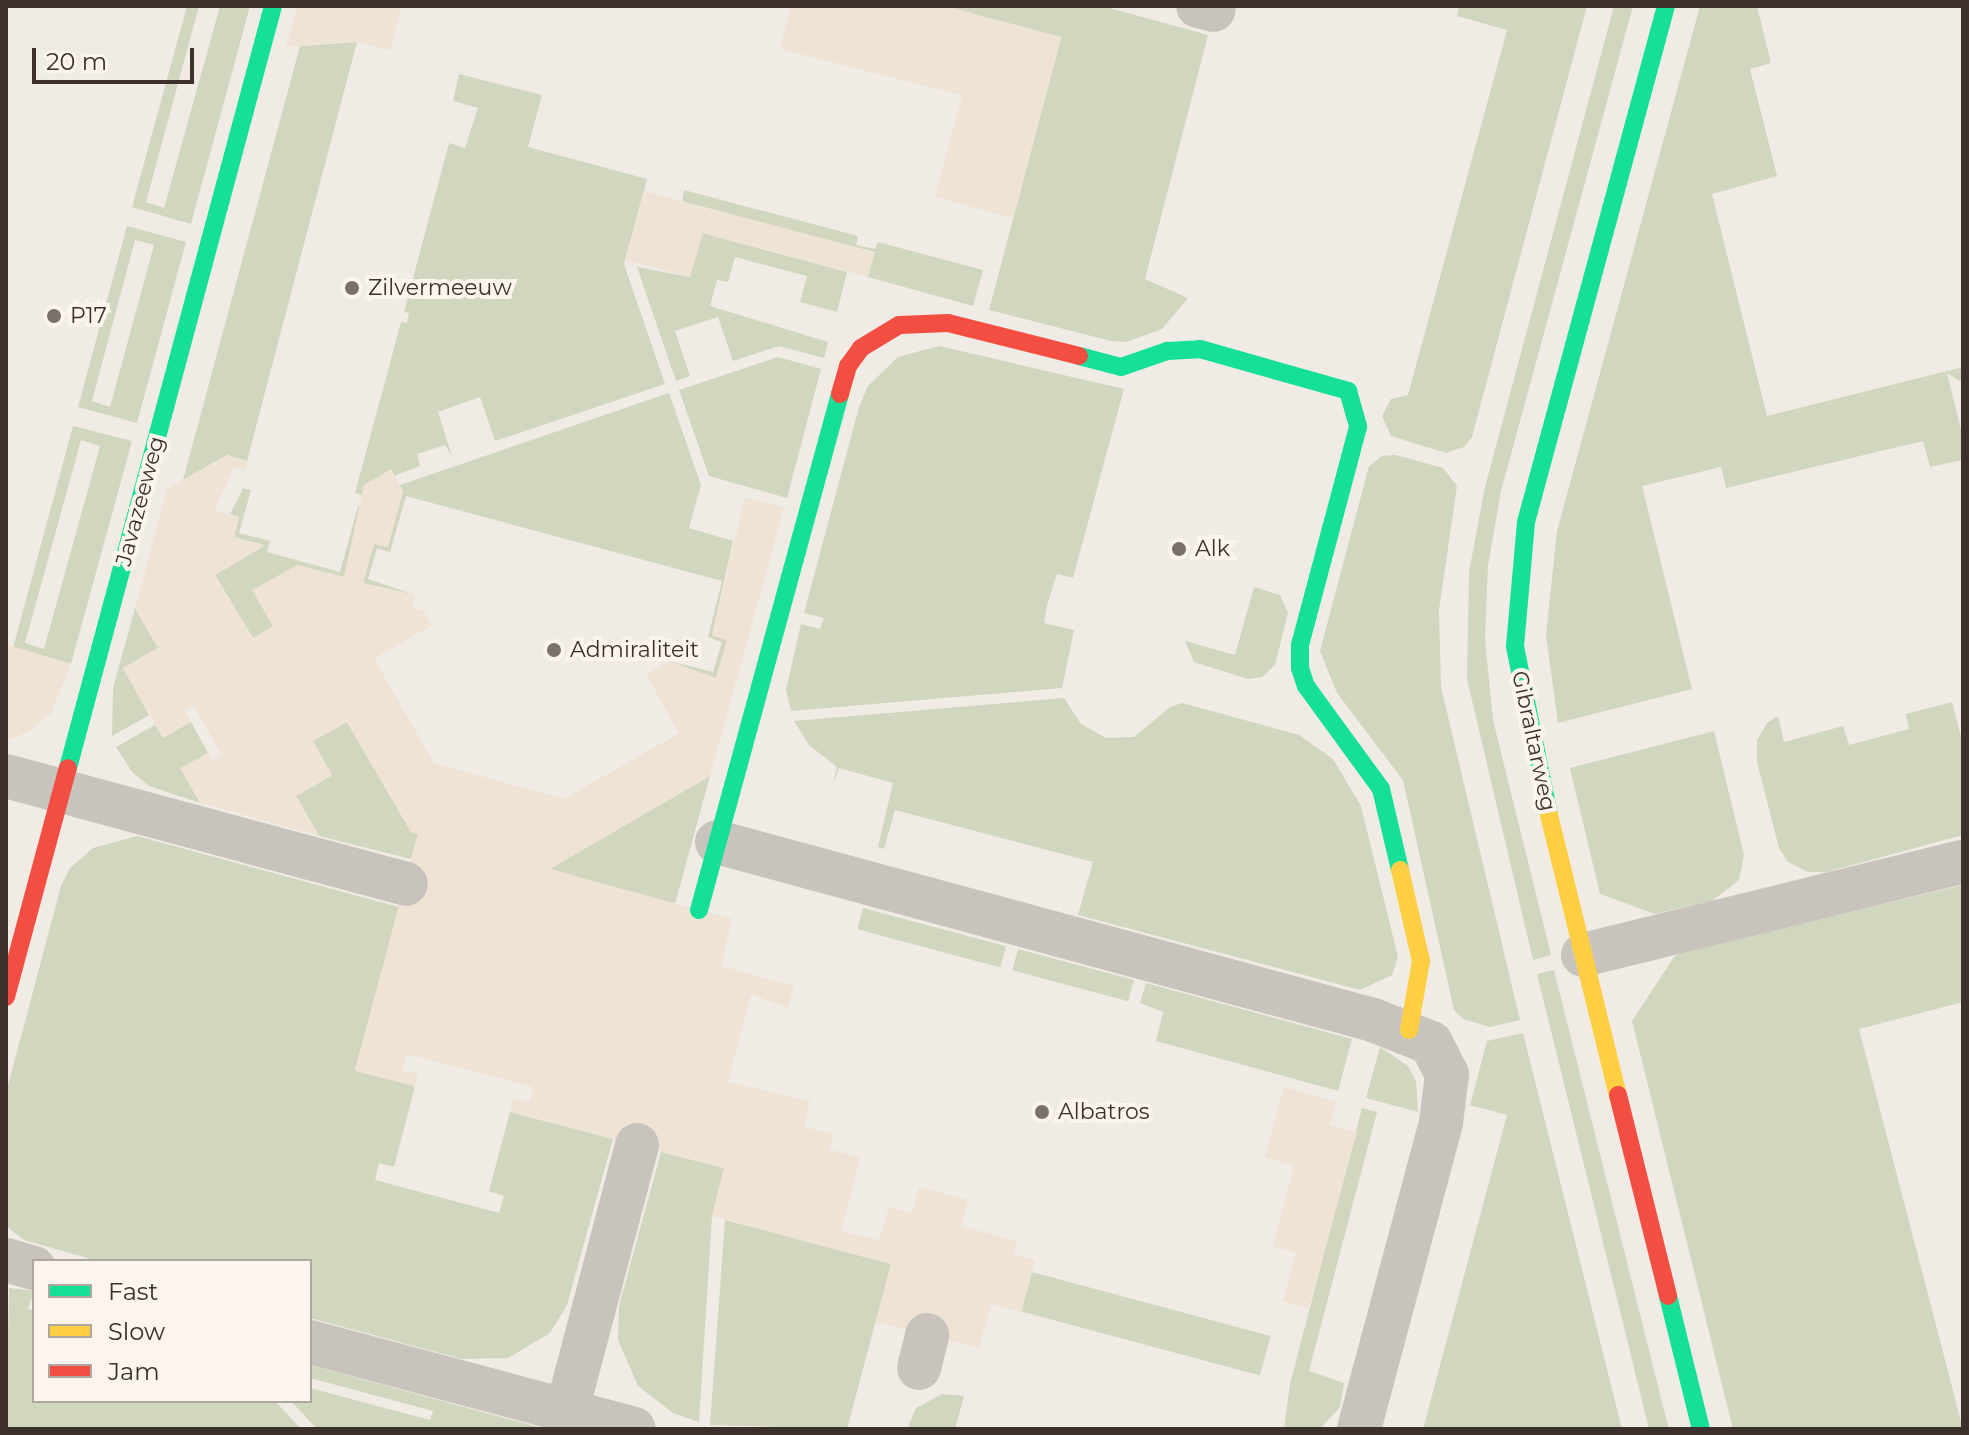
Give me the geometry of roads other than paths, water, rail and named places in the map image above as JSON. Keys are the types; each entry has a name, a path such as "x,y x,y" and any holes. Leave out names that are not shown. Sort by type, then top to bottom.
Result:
{"street":[{"name":"Javazeeweg","path":"6,997 62,790 79,680 140,545 273,6"},
{"name":"Gibraltarweg","path":"1666,6 1526,522 1517,582 1519,686 1701,1429"},
{"path":"699,910 836,406 848,366 861,348 899,325 923,322 948,323 1121,367 1167,351 1200,349 1348,391 1354,404 1358,427 1300,645 1300,668 1306,686 1381,789 1421,961 1409,1030"},
{"path":"6,776 257,831 406,884"},
{"path":"717,842 1421,1035 1439,1055 1446,1092 1359,1429"},
{"path":"1583,955 1963,862"},
{"path":"567,1410 637,1145"},
{"path":"6,1260 32,1267"},
{"path":"312,1343 634,1429"}],"place":[{"name":"Zilvermeeuw","path":"352,288"},
{"name":"P17","path":"54,316"},
{"name":"Alk","path":"1179,549"},
{"name":"Admiraliteit","path":"554,650"},
{"name":"Albatros","path":"1042,1112"}]}
